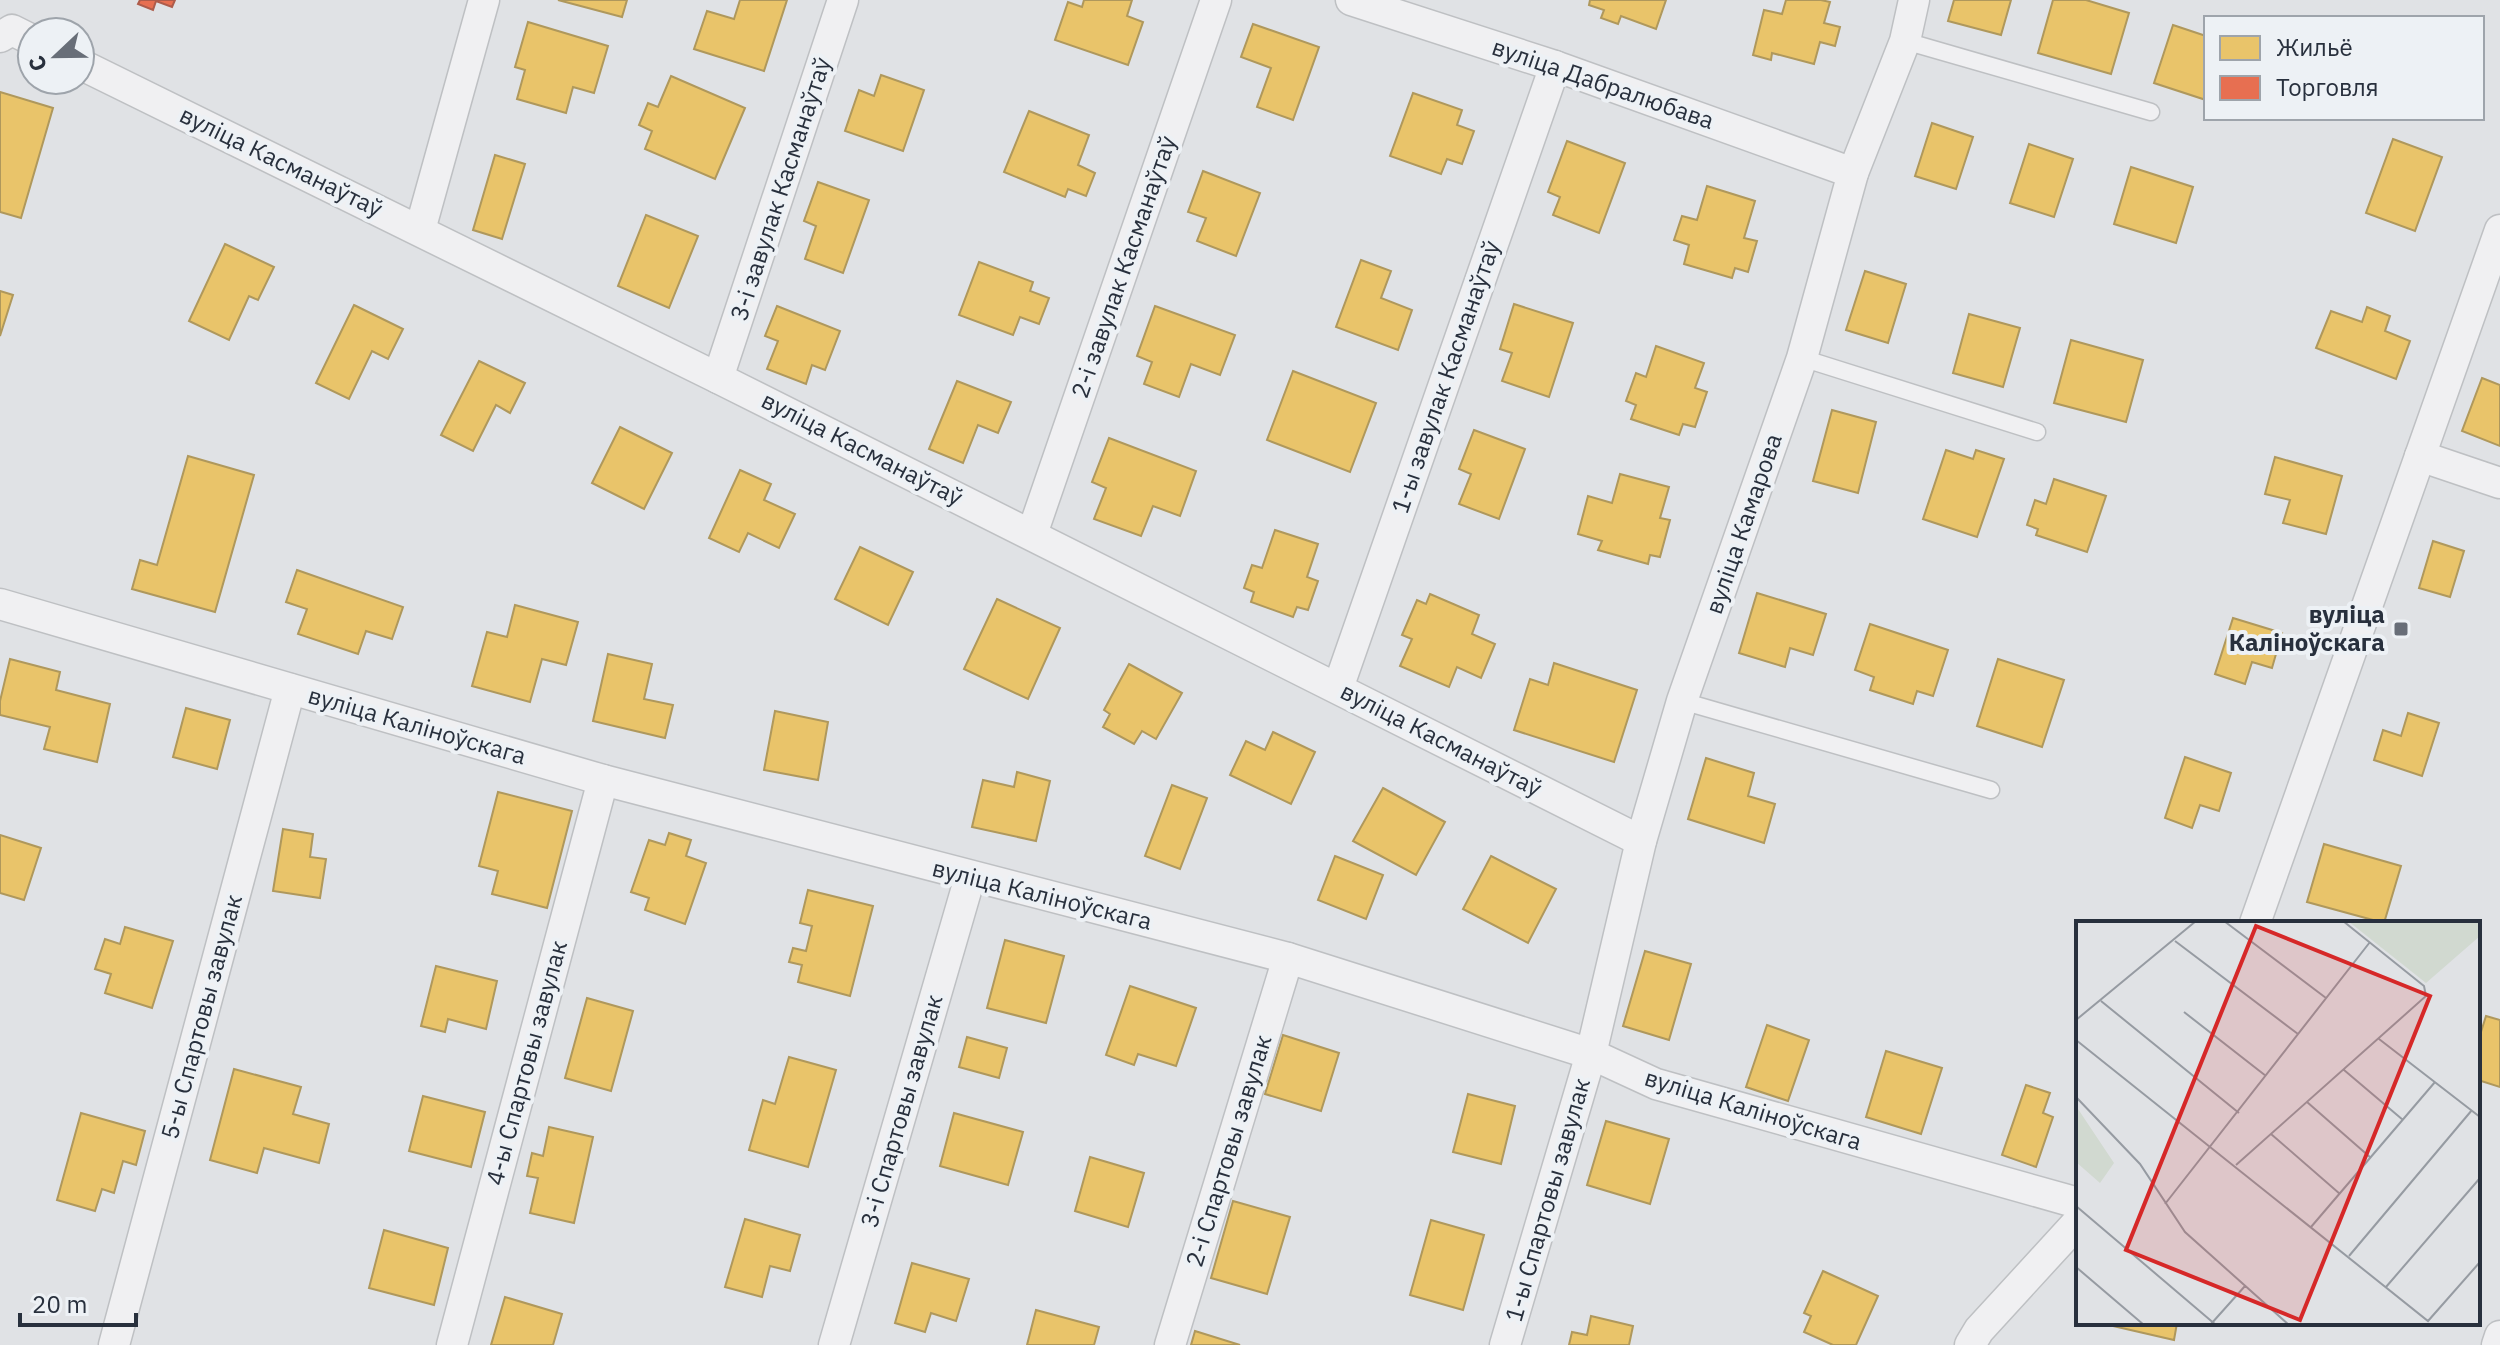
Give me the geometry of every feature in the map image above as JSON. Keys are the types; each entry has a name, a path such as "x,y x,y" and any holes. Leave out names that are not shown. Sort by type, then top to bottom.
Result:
{"street":[{"path":"420,230 484,0"},
{"name":"3-і завулак Касманаўтаў","path":"718,378 843,0"},
{"name":"2-і завулак Касманаўтаў","path":"1032,534 1216,0"},
{"name":"вуліца Дабралюбава","path":"1351,0 1555,66 1853,173"},
{"name":"вуліца Камарова","path":"1591,1054 1641,841 1682,701 1802,358 1853,173 1905,41 1914,0"},
{"name":"1-ы завулак Касманаўтаў","path":"1338,688 1555,66"},
{"name":"вуліца Касманаўтаў","path":"96,72 1032,534 1641,841"},
{"path":"2256,921 2500,230"},
{"path":"2420,456 2500,483"},
{"name":"вуліца Каліноўскага","path":"0,604 603,780 1288,958 1591,1054 1656,1084 2076,1202"},
{"name":"5-ы Спартовы завулак","path":"114,1345 290,689"},
{"name":"4-ы Спартовы завулак","path":"452,1345 603,780"},
{"name":"3-і Спартовы завулак","path":"834,1345 970,877"},
{"name":"2-і Спартовы завулак","path":"1170,1345 1288,958"},
{"name":"1-ы Спартовы завулак","path":"1505,1345 1591,1054"},
{"path":"1970,1345 1979,1330 2076,1224"},
{"path":"2497,1345 2500,1336"}],"lane":[{"path":"1905,41 2151,112"},
{"path":"1802,358 2037,432"},
{"path":"1682,701 1991,790"}],"building: Жильё":[{"path":"558,0 627,0 622,17"},
{"path":"740,0 787,0 764,71 694,49 707,11 734,19"},
{"path":"1084,0 1132,0 1127,16 1143,22 1128,65 1055,40 1068,2 1082,7"},
{"path":"1590,0 1666,0 1656,29 1621,16 1618,24 1601,18 1604,10 1589,5"},
{"path":"1786,0 1830,2 1824,23 1840,27 1835,46 1820,42 1814,64 1772,53 1771,60 1753,55 1764,10 1782,14"},
{"path":"1954,0 2011,0 2001,35 1948,21"},
{"path":"2053,0 2086,0 2129,13 2111,74 2038,53"},
{"path":"528,22 608,46 594,93 573,87 566,113 517,99 525,70 515,67"},
{"path":"1253,24 1319,47 1293,120 1257,107 1271,68 1241,57"},
{"path":"2173,25 2204,35 2204,99 2154,83"},
{"path":"881,75 924,90 903,151 845,131 859,90 874,96"},
{"path":"671,76 745,108 715,179 645,149 652,131 639,125 648,103 658,107"},
{"path":"0,92 53,108 21,218 0,212"},
{"path":"1413,93 1462,110 1457,125 1474,131 1462,164 1447,159 1441,174 1390,156"},
{"path":"1029,111 1089,135 1078,165 1095,173 1086,196 1068,189 1065,197 1004,172"},
{"path":"1932,123 1973,137 1956,189 1915,176"},
{"path":"2393,139 2442,157 2415,231 2366,213"},
{"path":"1567,141 1625,163 1599,233 1553,215 1560,197 1548,192"},
{"path":"2029,144 2073,159 2054,217 2010,203"},
{"path":"495,155 525,164 502,239 473,230"},
{"path":"2131,167 2193,187 2176,243 2114,224"},
{"path":"1203,171 1260,193 1236,256 1197,241 1206,218 1188,212"},
{"path":"818,182 869,200 843,273 805,259 816,226 804,221"},
{"path":"1707,186 1755,201 1744,238 1757,241 1748,272 1735,268 1732,278 1684,264 1689,245 1674,240 1682,216 1697,220"},
{"path":"646,215 698,236 669,308 618,286"},
{"path":"225,244 274,267 258,300 249,296 229,340 189,321"},
{"path":"1361,260 1391,271 1381,298 1412,310 1398,350 1336,327"},
{"path":"979,262 1033,282 1030,291 1049,298 1039,324 1020,317 1013,335 959,315"},
{"path":"1865,271 1906,284 1888,343 1846,330"},
{"path":"0,291 13,295 0,336"},
{"path":"1514,304 1573,323 1549,397 1502,381 1512,353 1500,349"},
{"path":"354,305 403,329 388,359 372,351 349,399 316,383"},
{"path":"777,306 840,331 825,370 812,365 806,384 767,369 778,341 765,336"},
{"path":"1155,306 1235,335 1220,375 1191,364 1179,397 1144,384 1152,362 1137,356"},
{"path":"2367,307 2390,316 2385,331 2410,341 2396,379 2316,348 2331,311 2362,322"},
{"path":"1969,314 2020,328 2003,387 1953,373"},
{"path":"2071,340 2143,360 2126,422 2054,403"},
{"path":"1656,346 1704,363 1695,388 1707,392 1695,427 1683,424 1679,435 1631,419 1636,405 1626,401 1636,373 1646,377"},
{"path":"479,361 525,383 510,413 496,405 473,451 441,435"},
{"path":"1293,371 1376,403 1350,472 1267,440"},
{"path":"2482,378 2500,385 2500,446 2462,431"},
{"path":"957,381 1011,402 998,433 978,425 963,463 929,449"},
{"path":"1832,410 1876,422 1858,493 1813,481"},
{"path":"620,427 672,453 644,509 592,483"},
{"path":"1474,430 1525,449 1499,519 1459,504 1471,474 1459,469"},
{"path":"1109,438 1196,471 1180,516 1153,506 1141,536 1094,519 1106,488 1092,482"},
{"path":"1946,450 1973,459 1976,450 2004,459 1977,537 1923,519"},
{"path":"188,456 254,475 215,612 132,589 140,560 157,565"},
{"path":"2275,457 2342,476 2326,534 2283,523 2290,500 2265,494"},
{"path":"740,470 771,484 764,500 795,514 779,548 748,533 739,552 709,538"},
{"path":"1620,474 1669,487 1660,518 1670,520 1660,557 1650,555 1648,564 1598,550 1602,541 1578,534 1588,496 1612,503"},
{"path":"2054,479 2106,496 2087,552 2036,535 2038,529 2027,525 2035,500 2046,504"},
{"path":"1275,530 1318,544 1307,577 1318,581 1308,610 1297,607 1293,617 1251,602 1254,592 1244,588 1252,565 1262,568"},
{"path":"2433,541 2464,551 2450,597 2419,588"},
{"path":"860,547 913,572 888,625 835,599"},
{"path":"297,570 403,607 392,639 366,631 358,654 298,634 307,609 286,602"},
{"path":"1757,593 1826,614 1813,655 1790,648 1785,667 1739,653"},
{"path":"1430,594 1479,615 1472,634 1495,644 1481,678 1457,667 1449,687 1400,666 1412,639 1402,635 1417,600 1426,604"},
{"path":"997,599 1060,628 1028,699 964,669"},
{"path":"515,605 578,622 566,665 542,659 530,702 472,686 487,632 507,637"},
{"path":"2233,618 2282,633 2272,668 2252,662 2245,684 2215,674"},
{"path":"1870,624 1948,650 1933,696 1917,691 1913,704 1870,690 1874,677 1855,670"},
{"path":"608,654 652,664 644,699 673,705 665,738 593,721"},
{"path":"10,659 60,672 56,690 110,704 97,762 44,749 50,727 0,715 0,701"},
{"path":"1998,659 2064,680 2042,747 1977,726"},
{"path":"1554,663 1637,690 1614,762 1514,730 1530,679 1548,685"},
{"path":"1129,664 1182,693 1156,739 1142,731 1134,744 1103,727 1110,714 1104,710"},
{"path":"186,708 230,720 217,769 173,757"},
{"path":"775,711 828,722 818,780 764,770"},
{"path":"2408,713 2439,723 2422,776 2374,760 2383,730 2401,736"},
{"path":"1273,732 1315,752 1291,804 1230,775 1246,741 1265,750"},
{"path":"2185,757 2231,773 2219,811 2200,805 2192,828 2165,818"},
{"path":"1706,758 1754,773 1748,796 1775,804 1764,843 1688,819"},
{"path":"1017,772 1050,781 1036,841 972,827 983,780 1014,787"},
{"path":"1172,785 1207,798 1180,869 1145,856"},
{"path":"1383,788 1445,822 1416,875 1353,841"},
{"path":"498,792 572,811 547,908 492,894 498,871 479,866"},
{"path":"283,829 313,834 310,857 326,859 320,898 273,891"},
{"path":"669,833 691,840 686,856 706,863 685,924 645,910 649,898 631,892 649,840 665,845"},
{"path":"0,835 41,848 24,900 0,893"},
{"path":"2324,844 2401,866 2385,921 2307,902"},
{"path":"1335,856 1383,875 1366,919 1318,900"},
{"path":"1491,856 1556,889 1528,943 1463,909"},
{"path":"808,890 873,906 850,996 798,982 802,965 789,962 793,948 806,951 812,926 800,923"},
{"path":"125,927 173,941 152,1008 105,993 111,974 95,969 105,939 120,944"},
{"path":"1005,940 1064,956 1046,1023 987,1008"},
{"path":"1645,951 1691,964 1669,1040 1623,1026"},
{"path":"436,966 497,981 486,1029 448,1019 445,1032 421,1026"},
{"path":"1130,986 1196,1008 1176,1066 1138,1054 1134,1065 1106,1055"},
{"path":"587,998 633,1011 611,1091 565,1078"},
{"path":"2486,1016 2500,1020 2500,1087 2480,1081 2480,1035"},
{"path":"1767,1025 1809,1040 1788,1101 1746,1087"},
{"path":"1283,1035 1339,1053 1321,1111 1265,1094"},
{"path":"967,1037 1007,1048 999,1078 959,1067"},
{"path":"1886,1051 1942,1068 1921,1134 1866,1117"},
{"path":"789,1057 836,1070 808,1167 749,1150 763,1100 775,1104"},
{"path":"234,1069 301,1087 293,1114 329,1124 319,1163 264,1148 257,1173 210,1160"},
{"path":"2026,1085 2050,1093 2043,1113 2053,1117 2036,1167 2002,1155"},
{"path":"1468,1094 1515,1106 1501,1164 1453,1152"},
{"path":"423,1096 485,1112 471,1167 409,1151"},
{"path":"81,1113 145,1131 136,1165 123,1161 114,1193 102,1189 95,1211 57,1200"},
{"path":"954,1113 1023,1132 1008,1185 940,1166"},
{"path":"1606,1121 1669,1139 1650,1204 1587,1185"},
{"path":"549,1127 593,1137 574,1223 530,1213 538,1178 527,1176 532,1153 543,1156"},
{"path":"1090,1157 1144,1173 1128,1227 1075,1211"},
{"path":"1233,1201 1290,1217 1267,1294 1211,1278"},
{"path":"745,1219 800,1235 790,1271 770,1266 762,1297 725,1287"},
{"path":"1431,1220 1484,1235 1463,1310 1410,1295"},
{"path":"384,1230 448,1248 434,1305 369,1288"},
{"path":"912,1263 969,1279 956,1321 931,1313 925,1332 895,1323"},
{"path":"1823,1271 1878,1296 1856,1345 1833,1345 1804,1332 1811,1316 1804,1313"},
{"path":"505,1297 562,1314 553,1345 491,1345"},
{"path":"1036,1310 1099,1327 1094,1345 1027,1345"},
{"path":"1591,1316 1633,1326 1629,1345 1569,1345 1572,1332 1587,1335"},
{"path":"2109,1325 2177,1325 2174,1340"},
{"path":"1195,1331 1240,1345 1191,1345"}],"building: Торговля":[{"path":"140,0 175,0 172,7 156,1 153,10 138,4"}],"place":[{"name":"вуліца Каліноўскага","path":"2401,629"}]}
